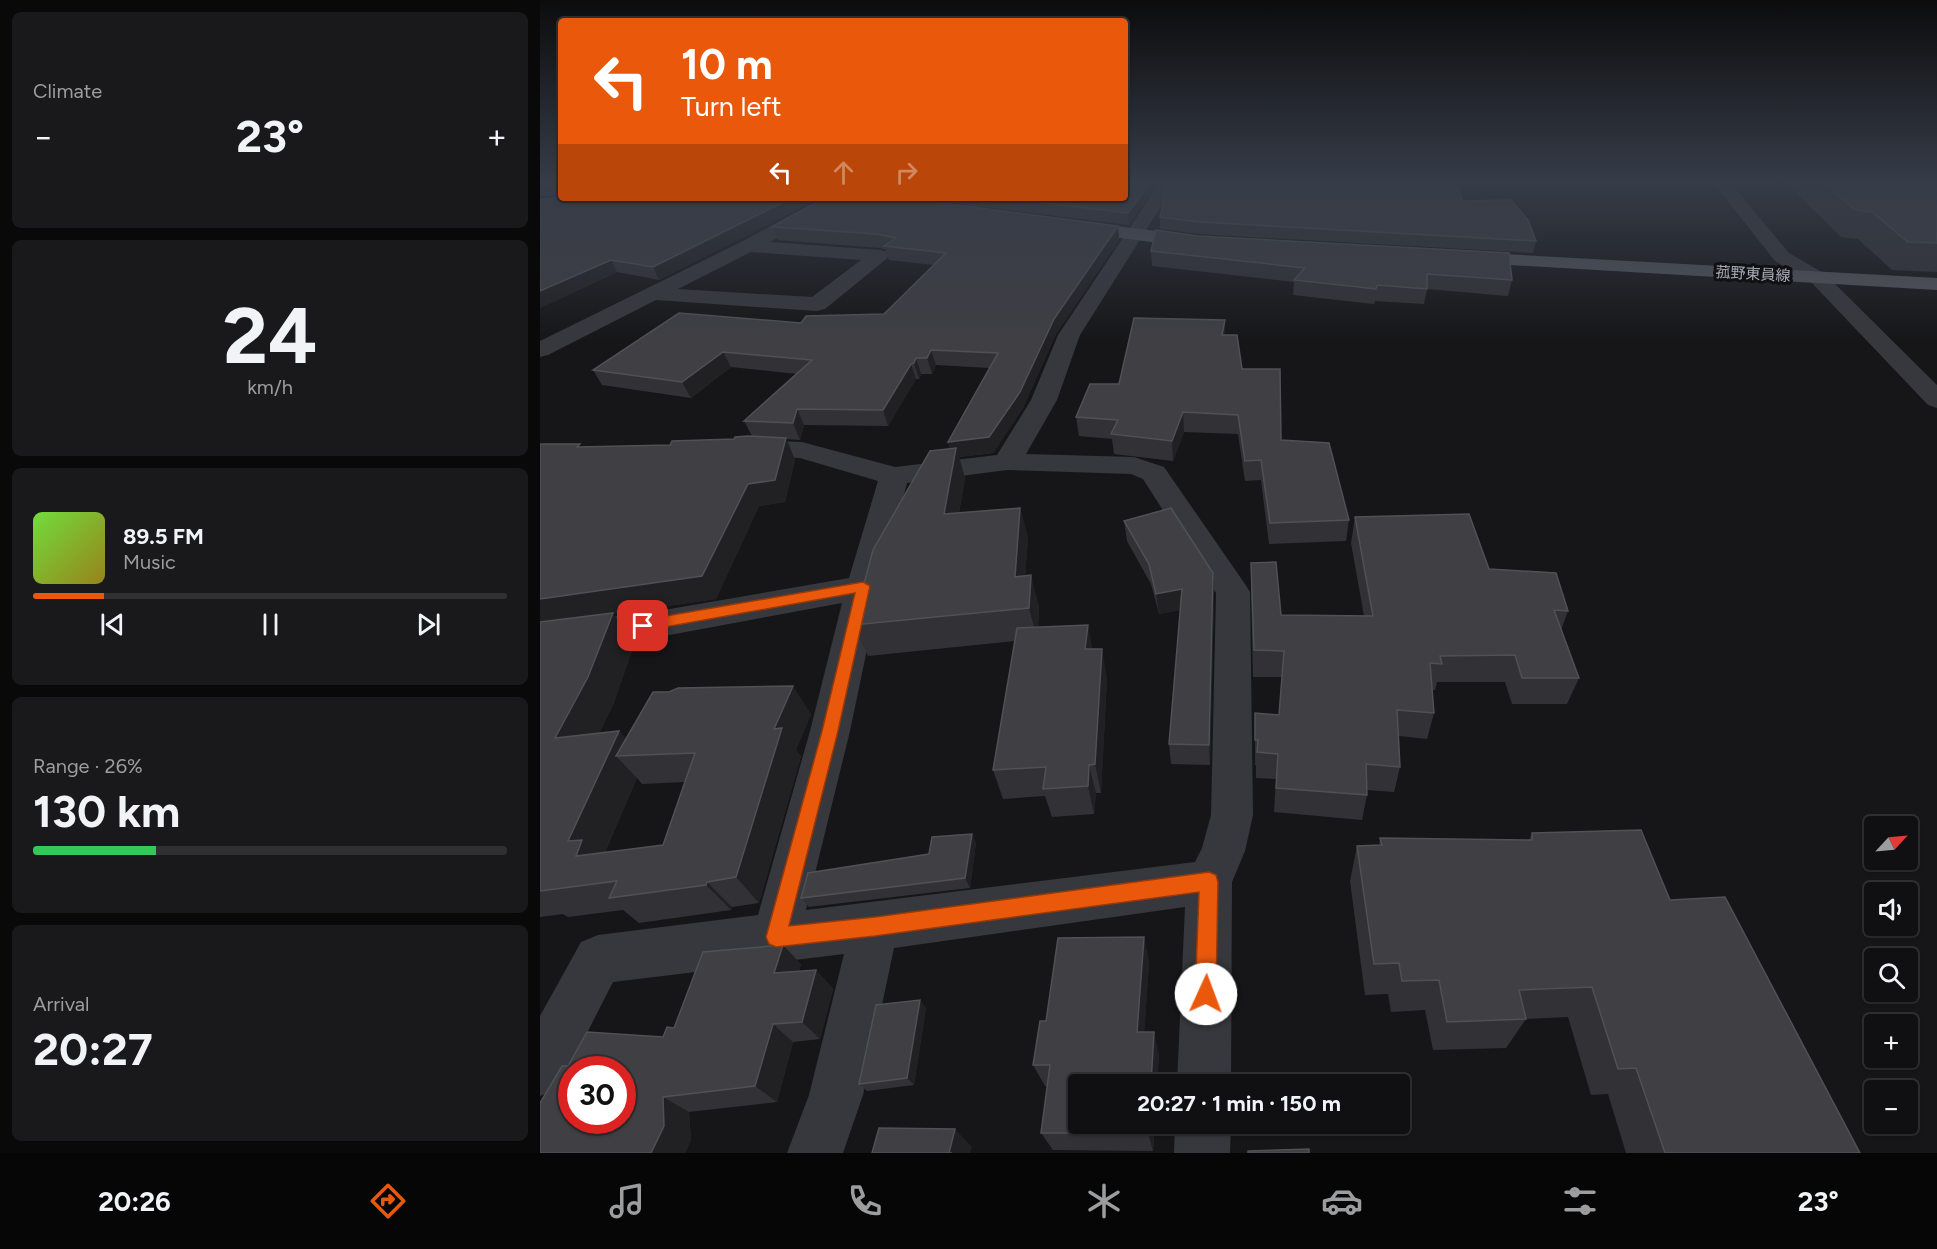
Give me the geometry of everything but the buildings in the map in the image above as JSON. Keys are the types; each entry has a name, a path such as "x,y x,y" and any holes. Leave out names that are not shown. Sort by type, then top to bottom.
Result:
{"main road":[{"path":"1133,235 1211,243"},
{"name":"菰野東員線","path":"1449,257 1937,284"}],"street":[{"path":"540,350 769,235"},
{"path":"1007,462 1044,400 1069,335 1133,235"},
{"path":"1764,235 1782,257 1818,278 1937,400"},
{"path":"654,294 817,304 880,256 748,246"},
{"path":"724,450 759,447 802,450 894,476 1007,462 1134,466 1154,473 1233,592 1232,815 1223,851 1209,882 1204,1074"},
{"path":"776,937 830,731 863,586 894,476"},
{"path":"540,639 664,623 863,586"},
{"path":"540,1069 598,959 875,927 1209,882"},
{"path":"814,1153 836,1095 875,927"},
{"path":"1202,1153 1203,1134"}],"route":[{"path":"643,626 863,586 830,731 776,937 875,927 1160,886 1209,882 1206,994"}]}
